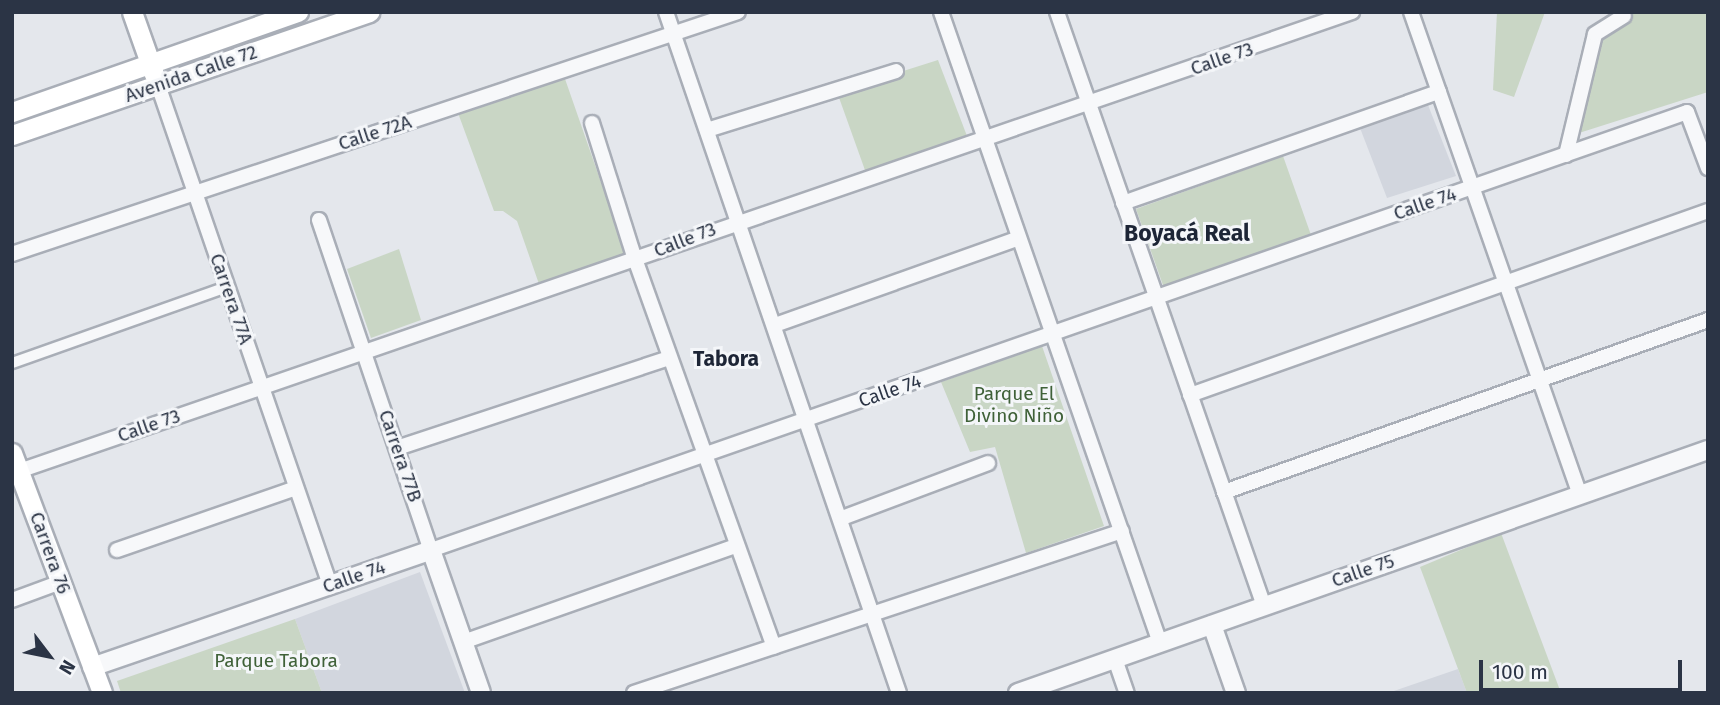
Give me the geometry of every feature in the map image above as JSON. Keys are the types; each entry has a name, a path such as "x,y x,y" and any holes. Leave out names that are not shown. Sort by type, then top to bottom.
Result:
{"main road":[{"name":"Carrera 77A","path":"132,12 158,85"},
{"name":"Avenida Calle 72","path":"12,111 298,12"},
{"name":"Avenida Calle 72","path":"12,135 369,12"},
{"name":"Carrera 76","path":"12,453 102,693"}],"street":[{"path":"666,12 842,518 899,693"},
{"name":"Calle 72A","path":"12,254 738,12"},
{"path":"941,12 1016,239 1053,335 1160,643"},
{"path":"1074,12 1058,15 1264,606"},
{"name":"Calle 73","path":"19,471 635,259 738,220 1089,105 1352,12"},
{"path":"1411,12 1580,495"},
{"path":"1566,155 1595,34 1624,16"},
{"path":"707,130 896,71"},
{"name":"Carrera 77A","path":"158,85 330,585"},
{"path":"1124,203 1439,92"},
{"name":"Calle 74","path":"92,667 1157,299 1687,112 1708,168"},
{"path":"592,123 669,358 774,647"},
{"path":"1190,395 1708,211"},
{"name":"Carrera 77B","path":"319,220 481,693"},
{"path":"775,325 1016,239"},
{"path":"12,363 227,287"},
{"path":"1224,492 1708,320"},
{"path":"397,449 669,358"},
{"name":"Calle 75","path":"1018,693 1708,450"},
{"path":"842,518 988,463"},
{"path":"117,550 296,488"},
{"path":"634,693 875,616 1122,531"},
{"path":"463,642 736,546"},
{"path":"12,600 61,582"},
{"path":"1212,625 1236,693"},
{"path":"1115,659 1127,693"}],"shaded area":[{"path":"1428,105 1456,176 1387,198 1360,128"},
{"path":"420,572 465,693 322,693 295,619"},
{"path":"1458,669 1467,693 1388,693"}],"green space":[{"path":"1497,12 1545,12 1514,97 1493,90"},
{"path":"1627,12 1708,12 1708,92 1579,133 1600,41 1633,19"},
{"path":"938,60 967,136 866,173 837,92"},
{"path":"564,76 626,254 539,284 517,221 503,211 494,211 458,113"},
{"path":"1283,156 1311,235 1164,288 1136,209"},
{"path":"399,249 421,320 371,338 347,269"},
{"name":"Parque El Divino Niño","path":"1042,346 1104,526 1026,553 995,447 970,452 941,382"},
{"path":"1501,533 1561,693 1467,693 1420,567"},
{"name":"Parque Tabora","path":"295,619 322,693 121,693 117,681"}],"district":[{"name":"Boyacá Real","path":"1187,233"},
{"name":"Tabora","path":"726,359"}]}
